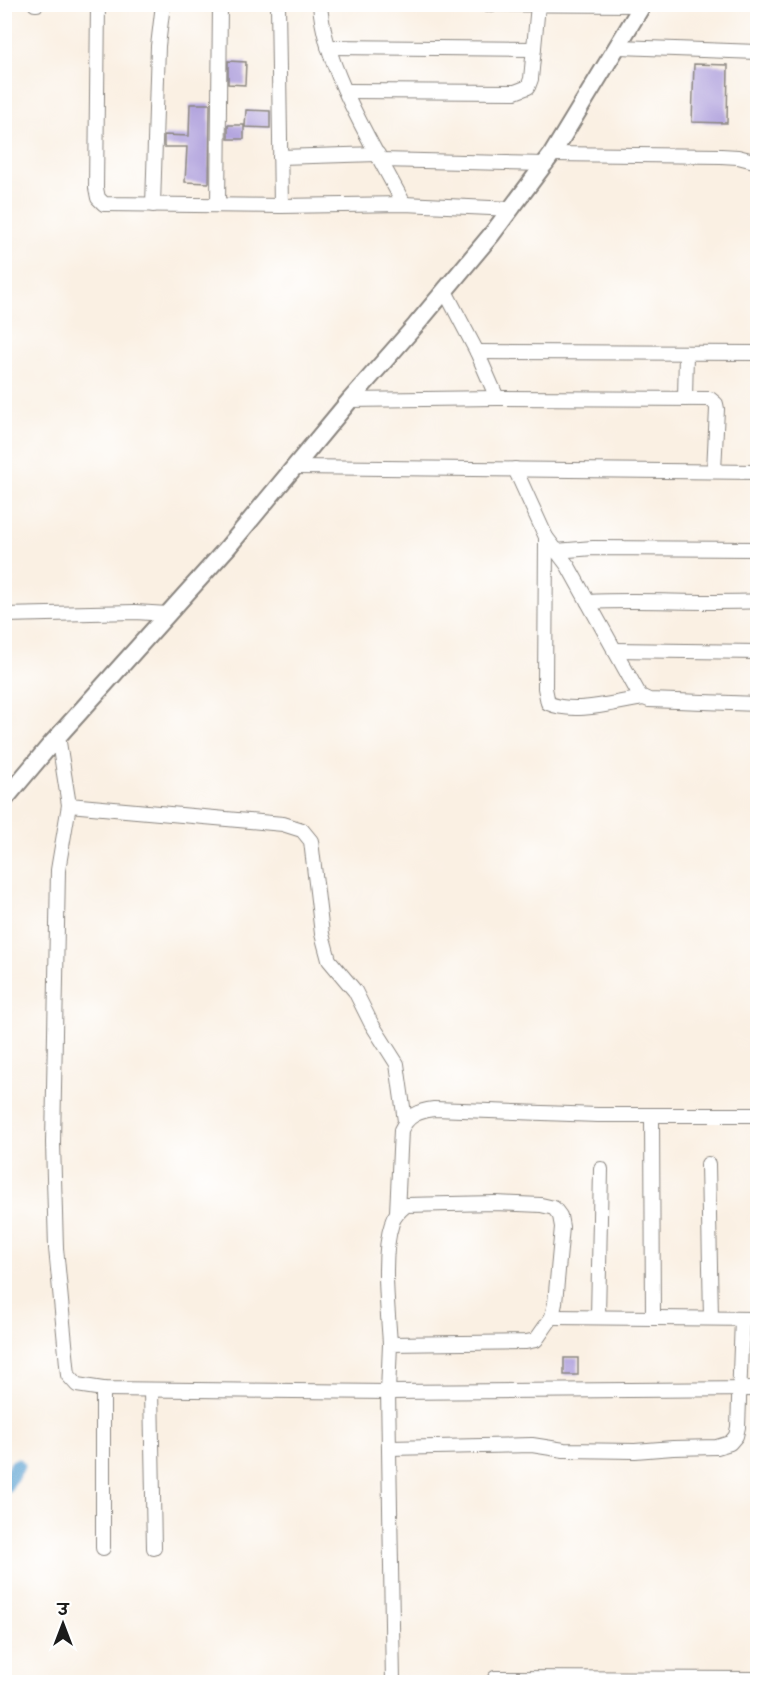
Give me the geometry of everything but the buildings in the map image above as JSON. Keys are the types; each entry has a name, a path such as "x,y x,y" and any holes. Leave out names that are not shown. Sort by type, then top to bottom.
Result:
{"street":[{"path":"98,4 97,193 98,198 105,204 281,206 404,204 512,209"},
{"path":"153,205 158,46 163,4"},
{"path":"218,205 220,4"},
{"path":"278,4 281,206"},
{"path":"320,4 322,27 328,47 347,91 404,204"},
{"path":"473,4 643,5"},
{"path":"4,800 296,467 512,209 549,159 643,5"},
{"path":"347,91 520,91 530,84 538,6"},
{"path":"328,47 534,49"},
{"path":"619,47 758,52"},
{"path":"280,157 549,159 721,156 758,162"},
{"path":"445,291 477,352 497,398"},
{"path":"477,352 758,353"},
{"path":"685,399 686,353"},
{"path":"350,400 710,399 716,404 714,471"},
{"path":"296,467 758,472"},
{"path":"515,469 546,537 568,566 637,693 644,698"},
{"path":"546,537 545,688 548,703 557,708 580,708 644,698 758,704"},
{"path":"556,551 593,548 758,549"},
{"path":"588,602 758,601"},
{"path":"4,615 135,612 168,614"},
{"path":"614,650 758,652"},
{"path":"58,736 69,805 58,870 53,1143 56,1248 68,1375 76,1385 103,1389 388,1392 758,1389"},
{"path":"69,805 283,824 302,830 311,841 322,934 329,960 355,991 370,1023 397,1064 405,1121 402,1130 397,1212 392,1222 388,1246 387,1300 390,1344 388,1392 393,1683"},
{"path":"405,1121 412,1115 434,1109 598,1115 758,1115"},
{"path":"652,1115 653,1317"},
{"path":"708,1164 711,1318"},
{"path":"598,1317 601,1169"},
{"path":"390,1344 536,1340 552,1317 562,1227 560,1216 554,1208 541,1205 417,1203 406,1205 397,1212"},
{"path":"552,1317 758,1319"},
{"path":"389,1448 532,1445 564,1450 635,1451 717,1447 730,1443 736,1436 738,1427 742,1319"},
{"path":"103,1389 104,1548"},
{"path":"151,1390 154,1548"},
{"path":"495,1678 614,1681 758,1679"}],"waterway":[{"path":"4,1487 17,1466"}]}
